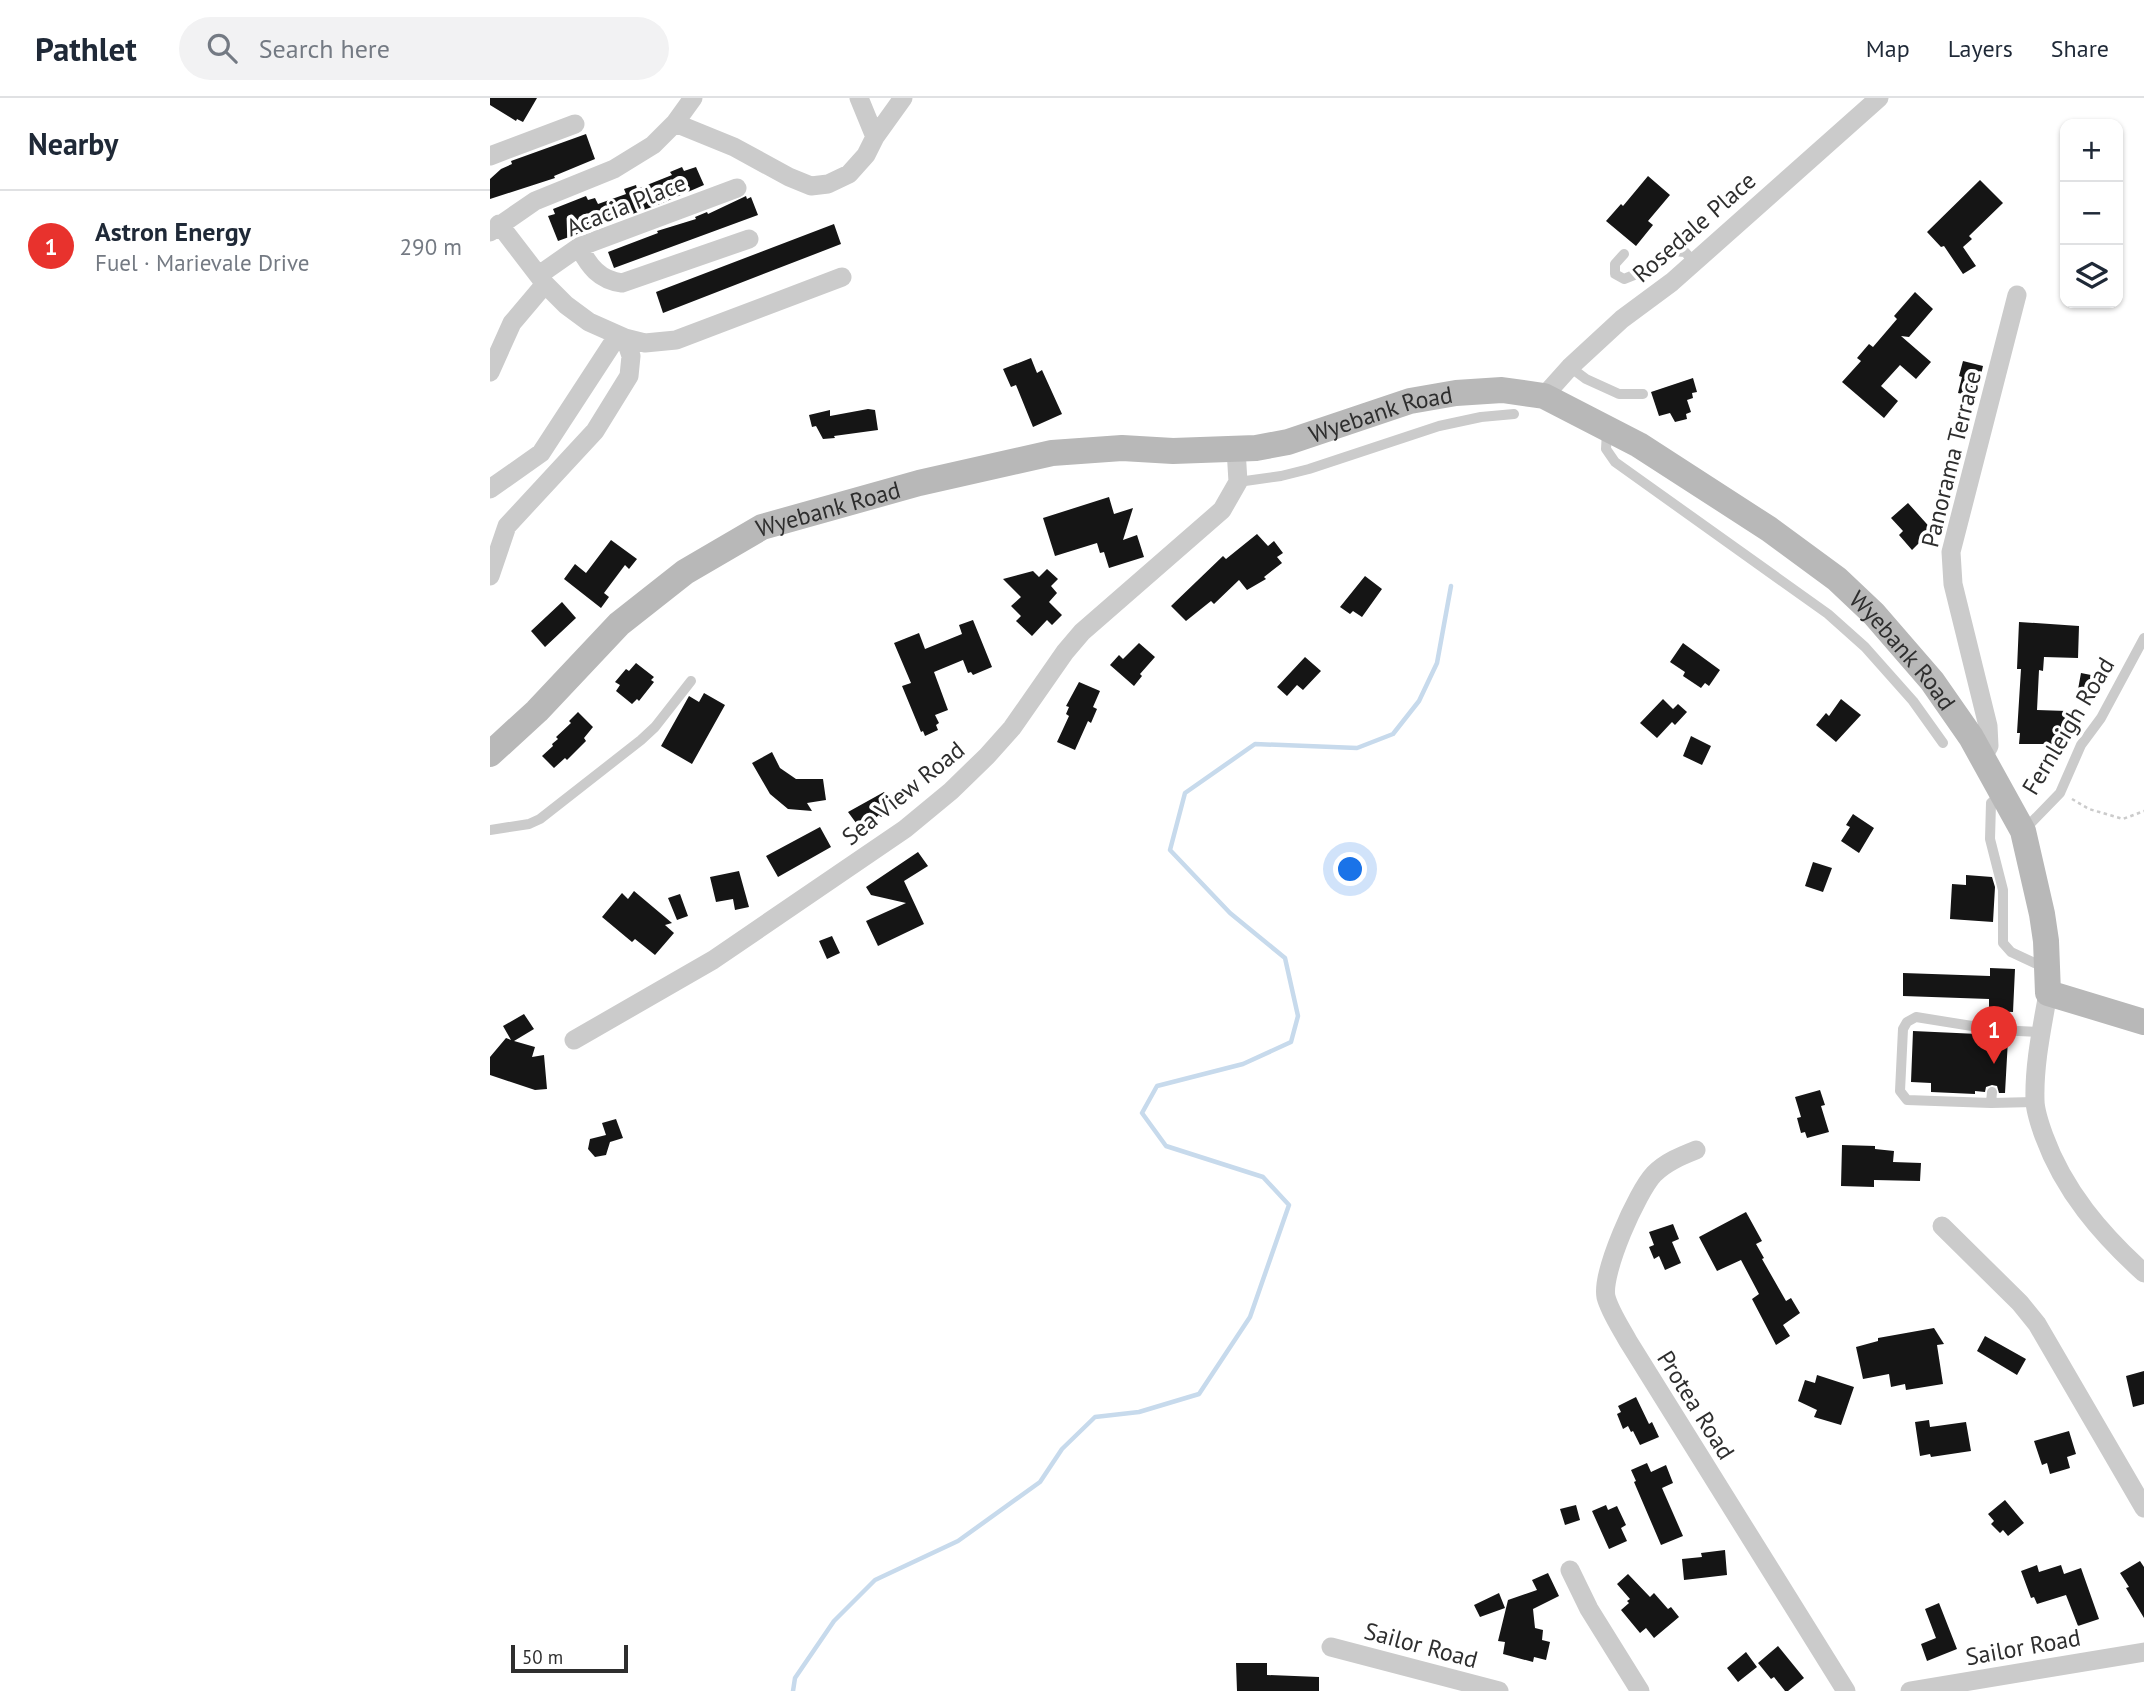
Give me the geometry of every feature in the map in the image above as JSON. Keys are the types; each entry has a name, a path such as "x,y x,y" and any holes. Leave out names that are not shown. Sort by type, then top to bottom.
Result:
{"main road":[{"name":"Wyebank Road","path":"490,754 537,710 619,624 685,572 762,527 919,483 1052,453 1122,448 1173,451 1256,448 1288,442 1410,401 1456,393 1502,390 1544,396 1608,427 1769,529 1838,579 1874,614 1932,681 1983,757 2023,831 2042,914 2047,981"},
{"path":"2047,981 2074,1001 2140,1021"}],"street":[{"path":"693,98 676,123 653,145 614,169 535,201 495,228 566,305 589,321 621,337 645,343 676,340 842,277"},
{"path":"859,98 875,137"},
{"path":"676,123 734,147 811,186 828,184 849,174 866,155 875,137 903,98"},
{"name":"Rosedale Place","path":"1544,396 1570,367 1622,320 1694,262 1879,98"},
{"path":"490,156 575,124"},
{"name":"Acacia Place","path":"490,372 512,323 542,279 579,247 737,187"},
{"path":"579,247 594,270 607,281 622,283 748,239"},
{"name":"Panorama Terrace","path":"1983,757 1989,746 1987,726 1953,584 1951,552 2017,295"},
{"path":"490,489 541,453 621,337"},
{"path":"490,576 507,526 595,431 629,376 631,356 621,337"},
{"path":"1236,449 1238,482"},
{"name":"Sea View Road","path":"574,1040 713,960 905,829 951,791 1012,728 1082,632 1222,510 1238,482"},
{"path":"2047,981 2035,1102 2053,1159 2071,1191 2101,1231 2144,1273"},
{"name":"Protea Road","path":"1696,1150 1674,1158 1654,1174 1643,1189 1613,1257 1605,1284 1606,1298 1628,1341 1846,1691"},
{"path":"1942,1226 2020,1303 2037,1324 2144,1508"},
{"path":"1570,1570 1589,1609 1640,1691"},
{"name":"Sailor Road","path":"1331,1647 1468,1687 1499,1691"},
{"name":"Sailor Road","path":"1910,1691 2144,1651"}],"lane":[{"path":"1624,254 1615,264 1615,274 1624,279 1644,271 1672,251 1685,252 1694,262"},
{"path":"1570,367 1586,379 1619,394 1643,394"},
{"path":"1238,482 1309,469 1439,426 1480,417 1514,414"},
{"path":"1608,427 1606,449 1615,462 1828,614 1873,656 1913,701 1943,743"},
{"name":"Fernleigh Road","path":"2023,831 2060,793 2081,745 2101,718 2144,638"},
{"path":"490,830 529,824 540,819 624,756 655,727 691,681"},
{"path":"2003,792 1990,803 1989,832 2003,890 2003,943 2047,981"},
{"path":"2035,1102 1992,1098 1907,1100 1900,1091 1903,1029 1907,1022 1916,1017 1996,1034 2042,1032"}],"path":[{"path":"2060,793 2089,809 2123,819 2144,811"}],"building":[{"path":"490,98 537,98 523,122 517,119 516,121 490,105"},
{"path":"586,134 595,159 554,176 555,178 490,199 490,179 512,164 511,161"},
{"path":"682,167 684,171 696,167 704,185 558,241 548,216 555,214 553,209 586,196 588,200 595,198 598,204 626,194 624,189 636,185 637,189 672,175 670,172"},
{"path":"1648,176 1670,195 1648,221 1653,225 1636,246 1606,221 1621,204 1623,206"},
{"path":"1980,180 2003,203 1969,236 1972,239 1963,247 1976,266 1963,274 1944,246 1941,247 1927,232"},
{"path":"746,196 747,199 751,197 758,215 614,268 608,252 658,233 657,231 696,219 695,217 707,212 708,214"},
{"path":"834,224 841,244 663,313 656,292"},
{"path":"1915,292 1933,309 1909,337 1901,336 1931,362 1916,379 1900,365 1881,386 1898,401 1884,418 1842,382 1861,361 1857,358 1869,344 1873,347 1897,319 1894,316"},
{"path":"1031,358 1037,373 1042,370 1062,414 1033,427 1016,385 1011,387 1003,369"},
{"path":"1963,361 1983,366 1973,410 1959,407 1963,394 1958,393"},
{"path":"1693,378 1697,392 1692,393 1693,398 1687,400 1691,412 1686,414 1687,419 1675,422 1670,413 1659,416 1651,392"},
{"path":"830,410 830,416 875,410 878,430 834,436 835,438 823,439 816,426 812,427 809,415"},
{"path":"1109,497 1114,514 1133,508 1123,540 1137,535 1144,557 1109,568 1104,552 1100,553 1097,543 1055,556 1043,518"},
{"path":"1908,503 1934,532 1922,546 1919,543 1912,550 1899,535 1903,531 1891,518"},
{"path":"1257,534 1268,546 1274,541 1283,553 1277,557 1282,563 1264,577 1266,579 1247,590 1239,580 1214,604 1211,601 1186,621 1171,606 1223,556 1226,559"},
{"path":"611,540 637,559 629,569 625,565 604,593 609,597 601,608 564,579 575,564 586,573"},
{"path":"1047,569 1058,579 1051,586 1057,593 1049,602 1062,615 1052,625 1047,620 1032,636 1016,621 1021,616 1011,606 1021,597 1003,579 1033,571 1039,577"},
{"path":"1365,576 1382,589 1362,617 1353,611 1350,614 1340,607"},
{"path":"562,602 576,618 545,647 531,631"},
{"path":"973,620 992,667 973,675 968,673 963,660 934,672 948,710 935,715 939,723 936,725 938,730 925,736 902,686 911,683 894,643 919,633 925,649 962,634 959,625"},
{"path":"2019,622 2079,626 2078,658 2044,657 2043,671 2039,670 2037,710 2067,711 2066,744 2019,744"},
{"path":"1139,643 1155,657 1140,674 1142,676 1134,686 1110,665 1119,655 1123,659"},
{"path":"1683,643 1720,670 1709,686 1705,683 1701,688 1683,676 1685,672 1670,662"},
{"path":"1305,657 1321,671 1303,690 1297,685 1287,696 1277,687"},
{"path":"636,663 654,677 651,680 654,682 639,701 637,699 632,704 616,691 620,685 615,682 626,669 629,671"},
{"path":"2081,673 2096,676 2092,698 2077,695"},
{"path":"1079,682 1100,691 1093,707 1097,709 1091,723 1088,721 1075,750 1057,742 1069,716 1066,714 1069,707 1066,706"},
{"path":"704,693 725,705 692,764 661,746 689,696 699,702"},
{"path":"1663,699 1673,709 1678,704 1687,712 1675,725 1672,722 1657,738 1640,723"},
{"path":"1841,699 1861,715 1836,742 1816,725 1826,713 1829,716"},
{"path":"578,712 593,727 584,738 586,741 567,760 565,758 554,768 542,756 553,746 558,739 556,737"},
{"path":"1691,736 1711,746 1702,765 1683,756"},
{"path":"772,752 780,768 796,779 823,779 826,800 807,803 812,811 788,809 770,794 752,763"},
{"path":"884,792 895,806 881,817 879,815 873,820 871,817 859,827 848,812"},
{"path":"1853,814 1874,828 1859,853 1841,841 1850,827 1846,825"},
{"path":"820,827 831,847 778,877 766,856"},
{"path":"918,852 928,866 904,881 924,924 878,946 866,921 906,903 871,895 866,887"},
{"path":"1813,862 1832,868 1823,892 1805,886"},
{"path":"739,871 749,907 735,910 733,899 716,902 710,877"},
{"path":"1966,875 1992,877 1995,887 1993,922 1950,919 1952,884 1966,885"},
{"path":"634,891 672,923 665,925 674,933 655,955 635,939 632,942 602,917 622,893 628,899"},
{"path":"680,894 688,916 677,920 668,898"},
{"path":"832,936 840,953 827,959 819,941"},
{"path":"1990,968 2015,969 2013,1012 1989,1011 1989,999 1903,996 1903,973 1990,976"},
{"path":"524,1014 534,1029 514,1041 535,1047 532,1057 544,1055 547,1089 535,1090 490,1075 490,1057 506,1038 511,1040 503,1026"},
{"path":"1913,1031 1978,1034 1977,1037 1989,1038 1991,1043 1996,1045 2001,1043 2003,1038 2008,1039 2005,1093 1999,1093 1997,1086 1992,1085 1986,1087 1985,1092 1975,1091 1975,1094 1931,1092 1931,1083 1911,1082"},
{"path":"1820,1090 1825,1105 1821,1106 1829,1132 1807,1138 1805,1132 1801,1133 1797,1118 1801,1117 1795,1097"},
{"path":"616,1119 623,1138 610,1142 606,1155 595,1157 588,1149 590,1139 606,1135 602,1123"},
{"path":"1842,1145 1875,1146 1875,1149 1894,1151 1893,1162 1921,1163 1920,1181 1874,1180 1874,1187 1841,1186"},
{"path":"1746,1212 1762,1241 1756,1244 1764,1258 1762,1259 1786,1301 1791,1298 1800,1313 1783,1325 1790,1336 1776,1345 1752,1299 1759,1294 1741,1260 1717,1271 1699,1237"},
{"path":"1673,1224 1679,1239 1672,1242 1681,1263 1665,1270 1659,1256 1654,1259 1649,1247 1654,1245 1649,1232"},
{"path":"1934,1328 1944,1344 1937,1345 1943,1384 1906,1390 1905,1384 1891,1387 1889,1374 1863,1379 1856,1347 1878,1341 1878,1338"},
{"path":"1985,1336 2026,1359 2017,1375 1977,1351"},
{"path":"2144,1371 2144,1404 2133,1407 2126,1376"},
{"path":"1817,1375 1854,1387 1841,1425 1814,1417 1817,1410 1798,1401 1805,1380 1815,1383"},
{"path":"1636,1397 1649,1424 1652,1422 1659,1437 1640,1445 1628,1426 1623,1429 1617,1414 1621,1412 1618,1406"},
{"path":"1929,1420 1930,1427 1966,1422 1971,1451 1920,1456 1915,1422"},
{"path":"2069,1431 2076,1454 2067,1457 2070,1468 2050,1474 2047,1463 2042,1465 2034,1441"},
{"path":"1647,1463 1651,1472 1666,1465 1673,1483 1662,1488 1683,1536 1661,1545 1631,1470"},
{"path":"2005,1500 2024,1523 2008,1536 2003,1530 2000,1533 1991,1524 1994,1521 1988,1514"},
{"path":"1576,1505 1580,1520 1565,1525 1560,1509"},
{"path":"1606,1505 1608,1510 1617,1506 1626,1525 1621,1528 1627,1541 1609,1549 1592,1511"},
{"path":"1725,1550 1727,1575 1684,1580 1682,1559 1702,1557 1701,1553"},
{"path":"2140,1561 2144,1567 2144,1618 2120,1573"},
{"path":"2037,1565 2039,1572 2061,1565 2064,1574 2081,1568 2099,1619 2078,1626 2066,1595 2037,1604 2034,1597 2031,1598 2021,1571"},
{"path":"1548,1573 1559,1596 1533,1609 1535,1628 1543,1630 1542,1640 1550,1642 1546,1660 1534,1657 1533,1662 1503,1654 1505,1642 1498,1641 1508,1600 1537,1590 1532,1580"},
{"path":"1628,1574 1650,1597 1654,1593 1679,1617 1654,1638 1646,1628 1640,1633 1621,1610 1630,1599 1617,1584"},
{"path":"1499,1593 1505,1608 1480,1617 1474,1605"},
{"path":"1939,1603 1957,1649 1927,1661 1921,1644 1936,1638 1925,1609"},
{"path":"1778,1646 1804,1678 1788,1691 1785,1691 1774,1677 1771,1679 1758,1663"},
{"path":"1746,1652 1757,1667 1738,1682 1727,1668"},
{"path":"1236,1663 1267,1663 1267,1675 1319,1677 1319,1691 1237,1691"}],"waterway":[{"path":"793,1691 795,1678 834,1621 875,1580 958,1541 1040,1482 1062,1449 1095,1417 1139,1412 1199,1394 1250,1317 1289,1205 1263,1177 1166,1146 1142,1113 1157,1086 1243,1064 1291,1042 1298,1016 1285,958 1230,913 1170,850 1185,793 1255,744 1357,748 1393,734 1419,701 1437,663 1451,586"}],"place":[{"name":"Astron Energy","path":"1994,1064"}]}
